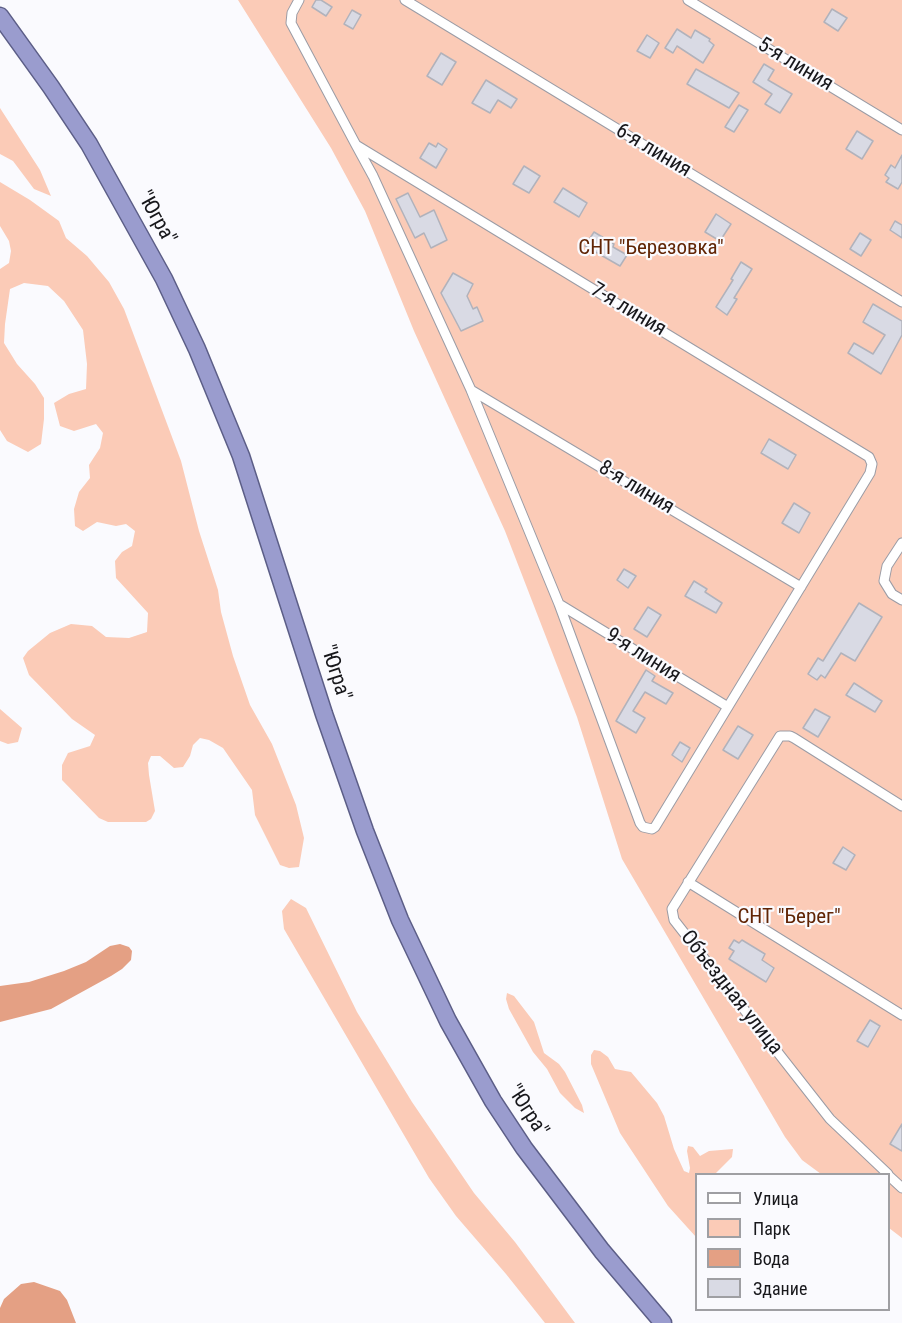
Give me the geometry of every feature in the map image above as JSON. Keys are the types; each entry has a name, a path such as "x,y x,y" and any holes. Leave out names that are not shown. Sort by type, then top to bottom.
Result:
{"highway":[{"name":"\"Югра\"","path":"0,16 89,144 164,279 197,349 241,456 324,714 365,831 400,920 448,1021 493,1101 524,1148 602,1251 663,1323"}],"street":[{"path":"299,0 292,13 291,23 391,213 471,390 559,604 643,827 647,830 655,827 801,587"},
{"name":"6-я линия","path":"405,0 902,302"},
{"name":"5-я линия","path":"688,0 902,130"},
{"name":"7-я линия","path":"356,145 869,457 872,464 870,473 801,587"},
{"name":"8-я линия","path":"471,390 801,587"},
{"path":"902,543 887,566 884,581 892,594 902,600"},
{"name":"9-я линия","path":"559,604 728,707"},
{"name":"Объездная улица","path":"886,1173 830,1119 674,920 672,909 777,740 785,735 794,738 902,806"},
{"path":"688,882 902,1015"},
{"name":"Объездная улица","path":"890,1177 902,1188"}],"green space":[{"name":"СНТ \"Березовка\"","path":"238,0 902,0 902,1238 890,1229 890,1173 820,1173 802,1160 785,1137 622,859 577,717 505,531 414,331 365,211 331,148"},
{"path":"0,108 40,170 51,196 34,189 13,161 0,154"},
{"path":"0,182 59,221 66,238 87,256 109,282 124,309 181,461 199,531 218,590 221,612 233,656 250,705 272,744 296,805 304,838 299,867 289,868 280,865 255,815 252,790 223,748 209,740 200,738 193,745 190,756 183,767 174,768 160,756 151,756 148,763 155,811 151,819 146,822 108,822 99,818 62,780 62,765 68,753 90,746 95,735 72,719 29,675 23,658 50,633 71,624 92,626 106,637 129,638 147,632 148,613 116,578 115,561 122,552 132,546 135,531 126,524 116,526 97,522 83,531 75,526 74,509 79,492 90,478 89,465 100,448 103,433 96,424 74,431 60,426 54,403 69,394 86,389 87,364 83,330 64,301 48,286 24,283 10,289 4,343 17,364 44,398 41,444 28,452 7,441 0,430 0,269 9,263 11,251 9,241 0,226"},
{"path":"0,709 22,728 18,742 8,744 0,741"},
{"path":"291,899 306,908 357,1012 412,1102 474,1193 515,1242 575,1323 545,1323 456,1216 429,1178 284,929 282,911"},
{"path":"507,993 514,996 534,1022 544,1053 559,1064 565,1072 584,1113 575,1108 560,1093 547,1069 533,1052 509,1009"},
{"path":"594,1050 600,1051 608,1057 615,1069 631,1072 657,1103 684,1171 689,1173 690,1168 688,1146 693,1147 700,1156 709,1151 733,1149 732,1157 716,1173 695,1173 695,1236 668,1206 620,1133 591,1064 591,1055"}],"water":[{"path":"120,944 129,947 132,951 131,960 122,969 51,1009 0,1022 0,986 29,982 64,971 86,962 110,946"},
{"path":"34,1282 60,1291 67,1300 76,1323 0,1323 0,1308 4,1299 21,1284"}],"building":[{"path":"316,0 321,0 332,7 326,16 312,7"},
{"path":"832,9 847,18 838,31 824,22"},
{"path":"352,10 361,15 353,29 344,24"},
{"path":"677,29 691,38 695,30 710,39 709,41 714,45 703,63 677,46 673,53 665,48"},
{"path":"647,35 659,43 650,58 637,51"},
{"path":"441,53 456,62 442,85 427,76"},
{"path":"764,64 774,70 768,80 792,94 780,113 765,104 772,94 753,82"},
{"path":"696,69 739,93 729,108 687,84"},
{"path":"486,80 517,99 511,108 498,100 490,113 472,103"},
{"path":"739,105 748,110 734,132 725,127"},
{"path":"857,131 873,141 862,159 846,149"},
{"path":"429,143 436,147 438,143 447,149 436,168 420,158"},
{"path":"902,155 902,182 898,189 886,182 889,178 885,175 891,165 895,168"},
{"path":"524,166 540,176 529,193 513,184"},
{"path":"563,188 587,203 579,217 554,202"},
{"path":"408,193 420,217 434,210 447,240 431,248 424,233 415,238 396,199"},
{"path":"716,214 731,224 720,241 705,232"},
{"path":"895,221 902,225 902,238 890,230"},
{"path":"594,232 627,255 620,266 585,246"},
{"path":"860,233 871,240 861,256 850,249"},
{"path":"741,262 752,269 734,298 737,299 727,315 716,307"},
{"path":"453,273 473,284 467,296 473,309 477,307 483,321 461,331 441,293"},
{"path":"873,304 902,321 902,335 881,374 848,353 854,343 873,354 885,335 863,322"},
{"path":"769,439 796,455 788,469 761,453"},
{"path":"794,503 810,513 799,533 782,523"},
{"path":"624,569 636,576 628,588 617,580"},
{"path":"694,581 707,589 705,592 722,603 716,613 685,596"},
{"path":"859,603 882,617 855,661 841,653 825,678 821,675 817,680 808,674 818,658 823,661"},
{"path":"648,607 661,615 647,637 634,629"},
{"path":"646,670 655,676 652,681 673,693 666,704 645,692 633,711 645,718 636,733 616,721"},
{"path":"854,683 882,701 875,712 846,695"},
{"path":"815,709 830,717 818,737 803,728"},
{"path":"738,726 753,735 738,759 723,750"},
{"path":"680,742 690,748 682,762 672,755"},
{"path":"843,847 855,855 846,870 833,863"},
{"path":"734,940 739,943 742,940 765,954 762,960 774,968 766,982 729,959 734,951 729,948"},
{"path":"870,1020 880,1026 868,1047 857,1041"},
{"path":"902,1124 902,1151 890,1144"}],"park label":[{"name":"СНТ \"Берег\"","path":"789,918"}]}
